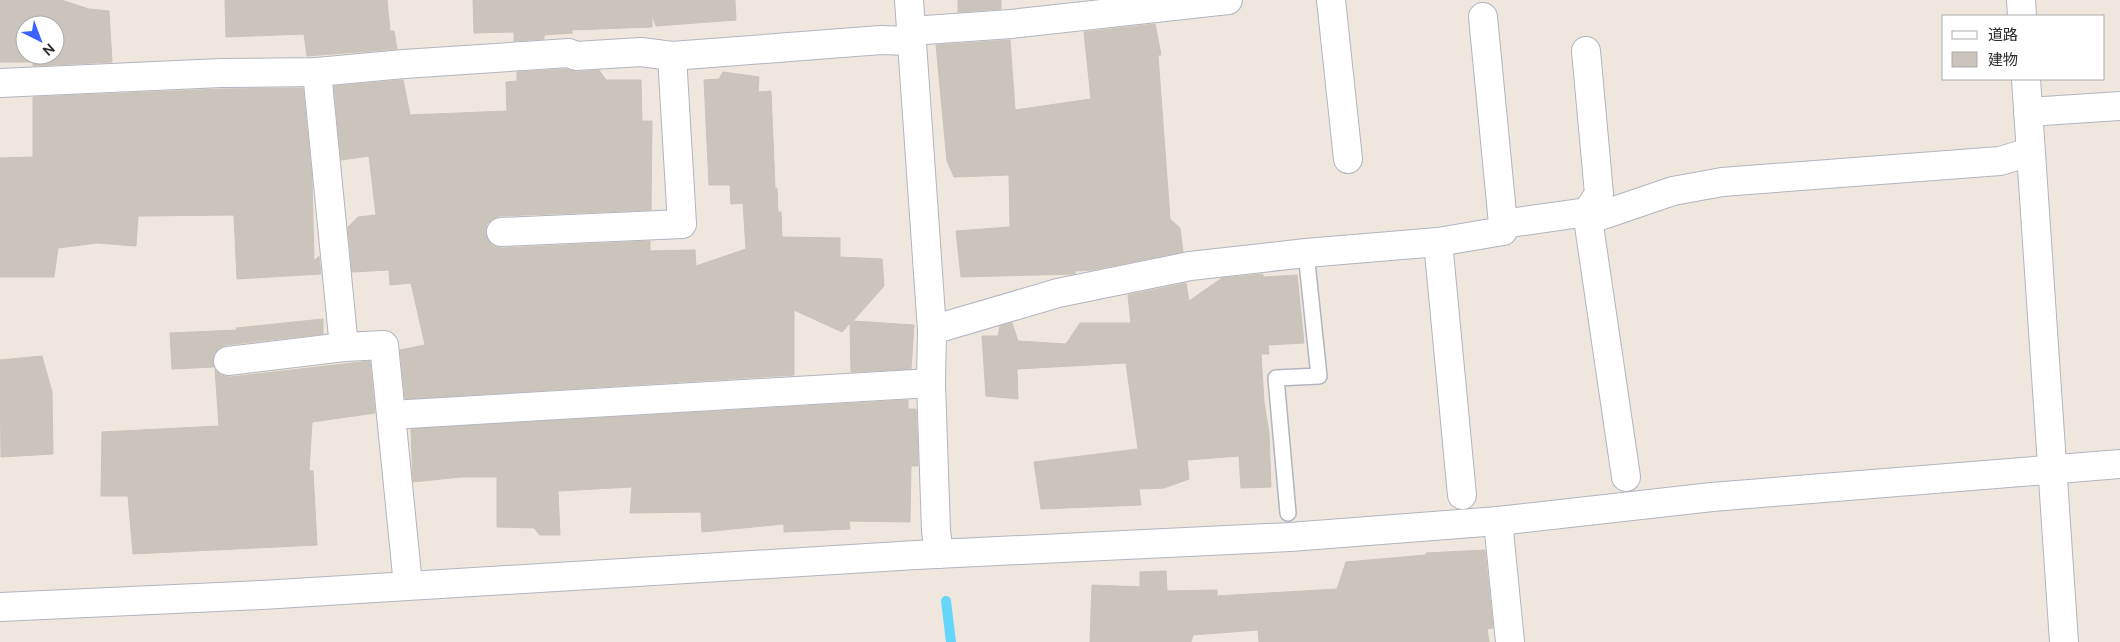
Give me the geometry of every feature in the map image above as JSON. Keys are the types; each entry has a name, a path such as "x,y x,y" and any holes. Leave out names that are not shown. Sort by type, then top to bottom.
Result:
{"street":[{"path":"909,0 932,330 931,383 936,531 939,554"},
{"path":"0,83 221,73 317,72 404,64 569,54 576,56 641,52 672,56 880,40 1228,0"},
{"path":"1331,0 1348,159"},
{"path":"2021,0 2022,15"},
{"path":"932,330 1058,293 1190,266 1306,253 1438,242 1503,231 1483,17"},
{"path":"1586,51 1599,194 1588,216 1626,477"},
{"path":"501,232 682,224 672,56"},
{"path":"317,72 344,347"},
{"path":"2026,80 2064,642"},
{"path":"2028,112 2120,106"},
{"path":"1503,224 1588,216 1673,191 1722,182 2000,161 2030,152"},
{"path":"1438,242 1462,495"},
{"path":"228,361 384,344 408,585"},
{"path":"391,415 931,383"},
{"path":"0,606 272,594 939,554 1290,537 1498,521 1712,497 2120,464"},
{"path":"1498,521 1510,642"}],"lane":[{"path":"1288,513 1276,378 1319,376 1306,253"}],"building":[{"path":"0,0 61,0 89,9 109,11 112,62 65,64 65,15 15,15 15,62 0,62"},
{"path":"225,0 387,0 390,31 394,31 397,49 307,56 304,34 226,37"},
{"path":"473,0 735,0 736,20 656,26 652,15 652,27 571,30 573,33 544,35 544,39 514,41 514,32 474,33"},
{"path":"958,0 1001,0 1001,9 958,12"},
{"path":"1155,24 1161,55 1158,55 1170,219 1180,228 1183,252 1092,270 1075,271 1075,274 961,277 956,231 1010,227 1009,175 954,177 947,161 936,45 1010,40 1015,110 1091,99 1084,32"},
{"path":"566,69 577,72 599,70 606,80 641,80 642,121 652,121 651,210 500,216 492,219 487,224 485,232 493,246 502,248 650,241 650,251 695,250 696,266 746,249 743,203 731,204 730,185 709,185 704,80 719,79 723,72 759,77 758,92 771,91 775,188 777,188 778,212 781,212 782,237 840,238 840,257 882,259 884,286 853,321 914,325 911,369 851,372 850,323 842,332 794,310 794,375 405,399 400,350 425,345 411,283 390,285 389,270 352,272 348,227 358,217 376,215 369,156 341,160 334,86 403,80 410,115 507,111 506,82 517,81 517,72"},
{"path":"303,88 312,178 314,261 319,256 321,274 237,279 234,215 138,216 136,246 97,243 58,248 54,277 0,277 0,158 33,157 33,97 221,89"},
{"path":"1263,274 1263,277 1297,275 1304,343 1268,345 1269,354 1261,354 1264,402 1269,433 1271,487 1241,488 1239,456 1187,460 1189,479 1164,488 1139,489 1141,505 1041,509 1034,462 1138,449 1126,363 1017,369 1018,399 986,396 982,336 998,336 1000,326 1012,323 1018,341 1066,344 1080,323 1131,323 1128,295 1186,283 1189,301 1222,278"},
{"path":"323,319 323,334 226,345 219,348 214,354 214,367 172,369 170,333 237,330 236,328"},
{"path":"42,356 52,392 53,454 1,457 0,360"},
{"path":"370,361 375,413 312,422 309,471 313,471 317,545 133,554 128,496 101,496 102,432 219,426 215,369 221,375 230,377"},
{"path":"908,400 908,409 916,409 918,454 918,466 911,466 910,522 849,521 850,529 784,532 784,524 702,532 701,512 630,513 632,487 558,491 560,535 540,535 534,528 497,527 497,477 461,477 413,482 411,429"},
{"path":"1485,550 1493,628 1487,629 1489,642 1259,642 1258,630 1193,635 1191,642 1090,642 1092,585 1140,587 1140,572 1166,571 1167,591 1217,590 1217,596 1337,589 1346,562 1426,555 1426,553"}],"waterway":[{"path":"946,601 951,642"}]}
